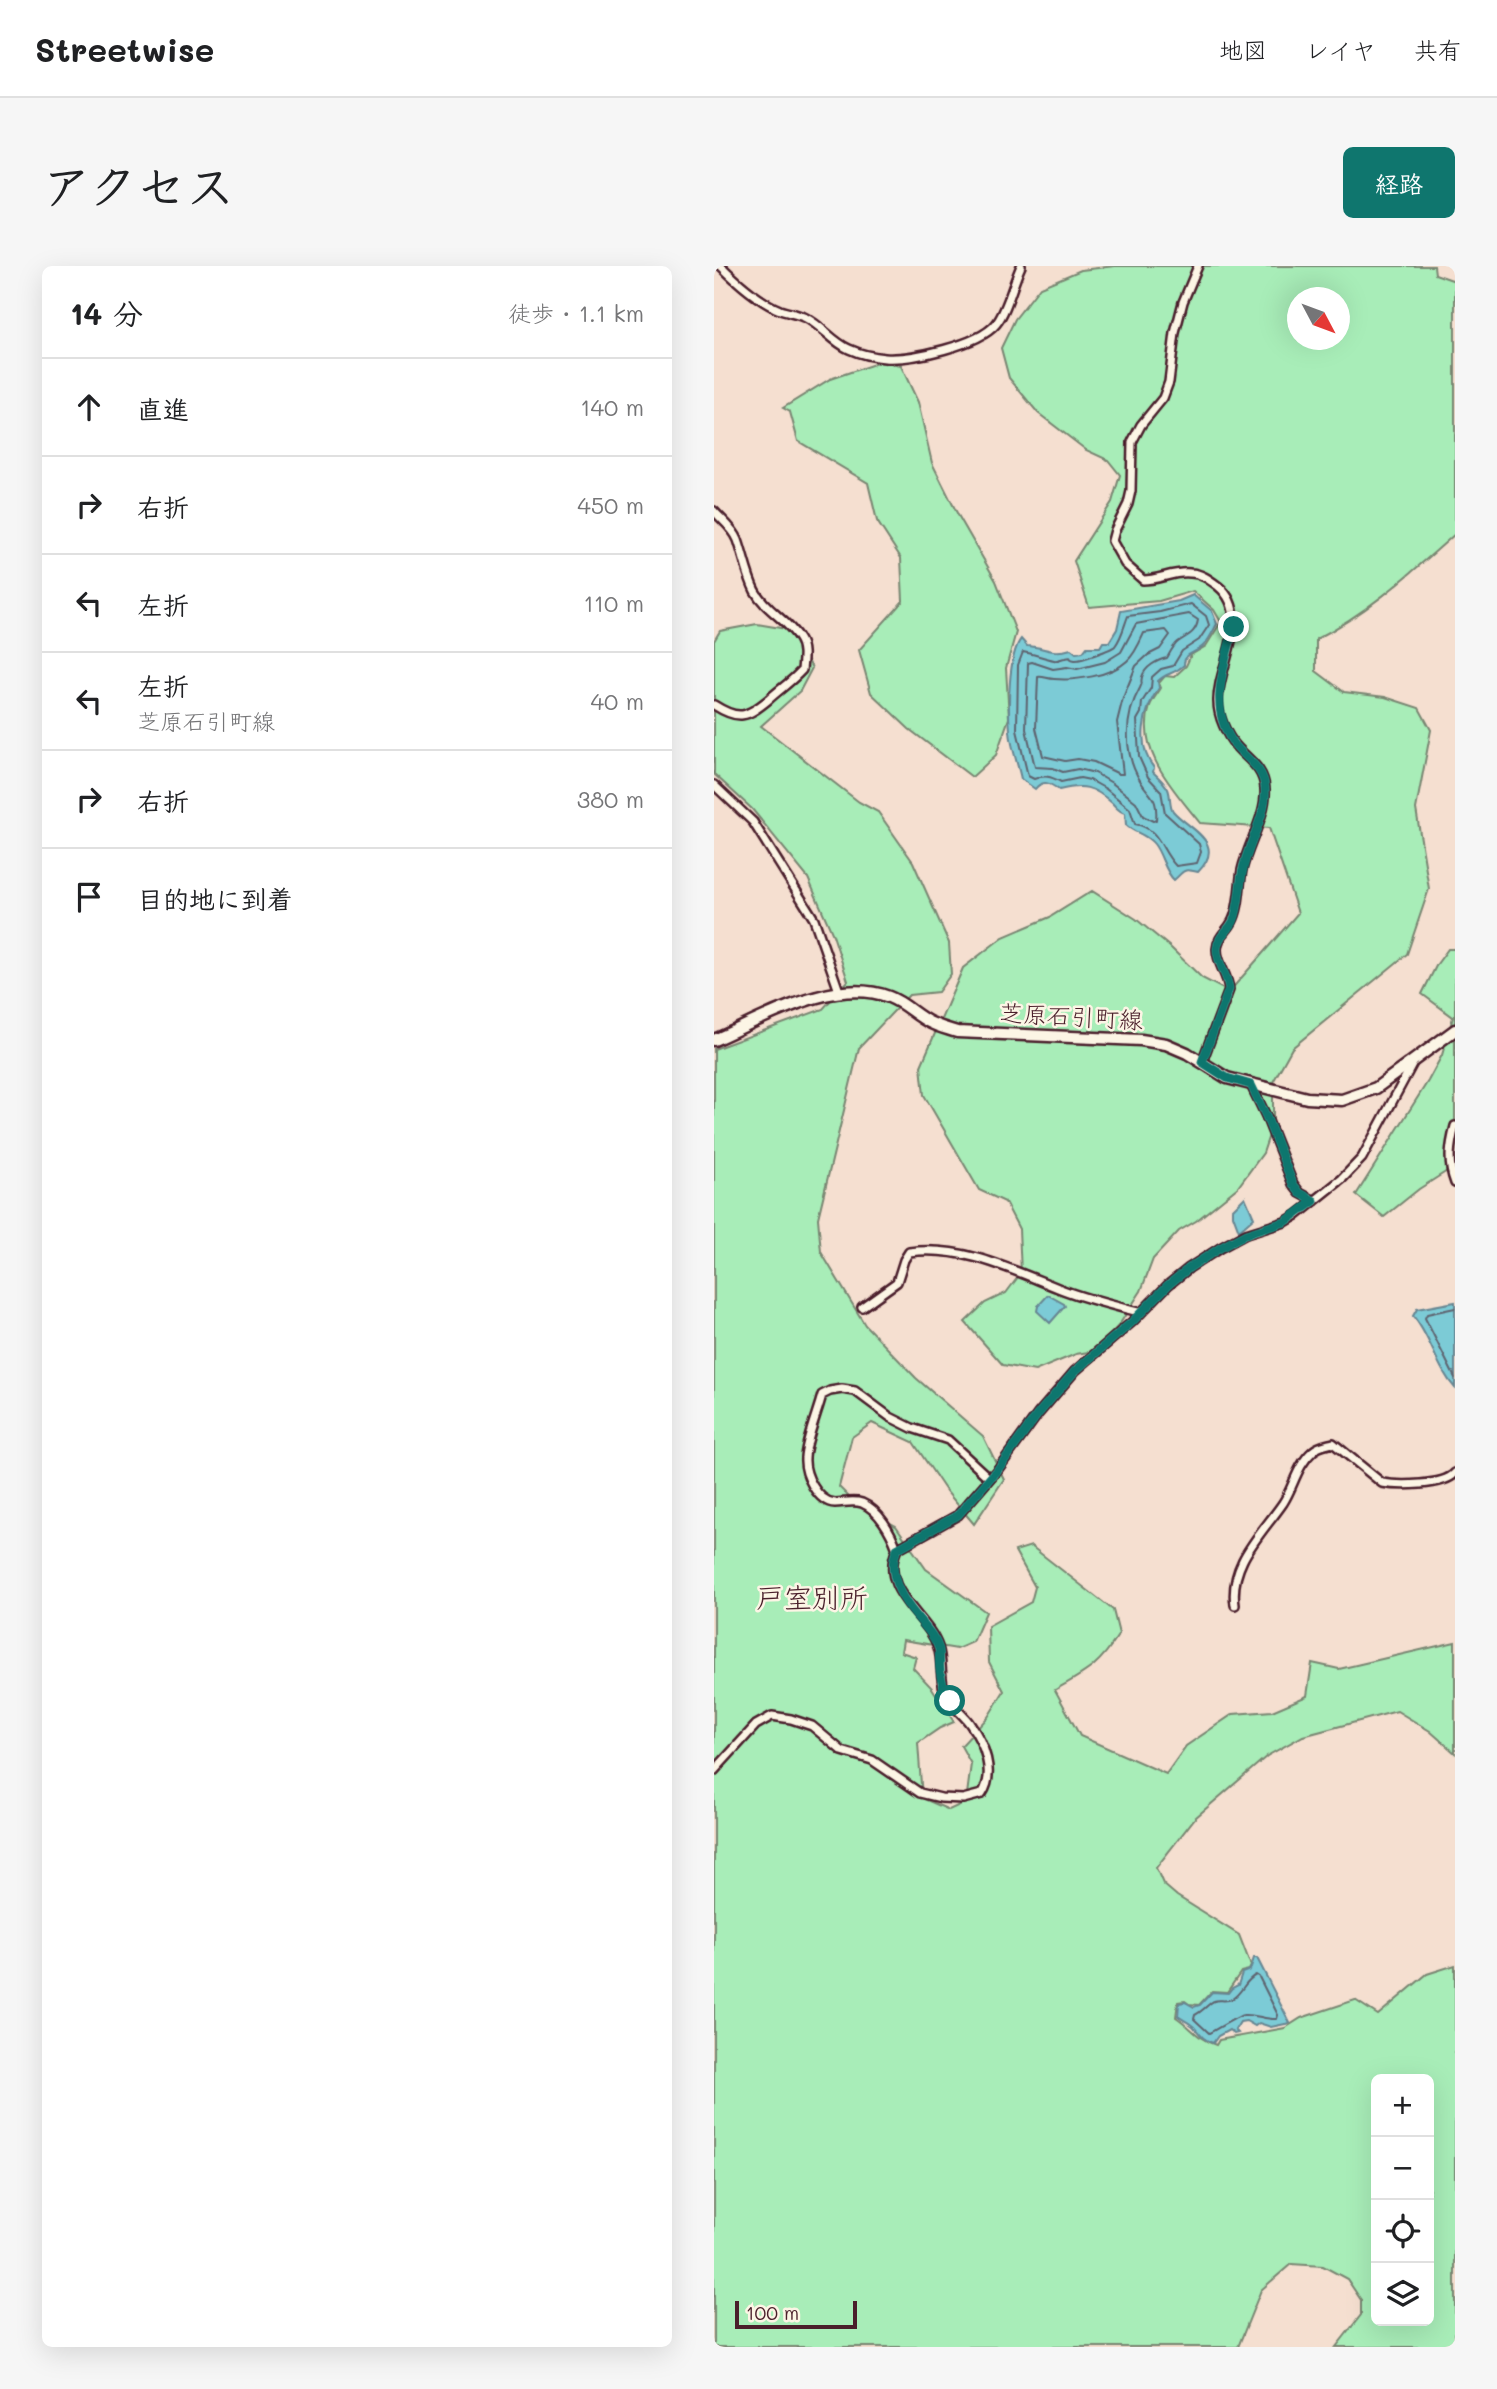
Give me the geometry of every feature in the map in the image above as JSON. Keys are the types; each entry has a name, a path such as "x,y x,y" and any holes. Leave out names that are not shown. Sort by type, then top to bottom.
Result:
{"main road":[{"name":"芝原石引町線","path":"714,1040 807,1000 839,991 871,991 893,998 931,1023 957,1032 1141,1040 1166,1044 1227,1078 1307,1098 1342,1100 1376,1088 1455,1030"}],"street":[{"path":"720,266 756,297 779,310 806,318 849,349 883,358 897,358 948,348 973,340 995,325 1021,266"},
{"path":"1198,266 1183,302 1169,382 1163,398 1141,425 1132,442 1131,491 1112,541 1125,565 1143,580 1190,572 1210,580 1224,591 1230,600 1234,612 1234,627 1218,704 1229,736 1235,746 1257,767 1265,786 1265,801 1242,870 1233,922 1219,938 1219,964 1228,980 1229,989 1202,1062"},
{"path":"714,511 732,530 738,541 755,591 766,606 794,632 803,650 802,670 787,687 754,713 739,715 714,705"},
{"path":"714,785 753,822 814,919 839,991"},
{"path":"714,1771 756,1725 772,1716 812,1726 842,1751 872,1760 920,1793 963,1799 982,1794 988,1786 988,1769 983,1748 969,1722 943,1689 939,1648 901,1593 892,1569 897,1549 958,1515 1075,1371 1189,1268 1246,1234 1285,1222 1342,1180 1363,1157 1413,1063"},
{"path":"1251,1085 1293,1184 1300,1193 1314,1201"},
{"path":"1455,1126 1449,1156 1455,1182"},
{"path":"862,1307 897,1282 909,1251 940,1249 996,1263 1076,1295 1141,1313"},
{"path":"897,1549 883,1522 871,1509 856,1502 831,1503 820,1496 808,1477 804,1457 822,1395 842,1389 855,1391 890,1417 912,1428 948,1440 989,1478"},
{"path":"1235,1605 1238,1569 1245,1554 1283,1502 1299,1466 1313,1450 1333,1443 1382,1483 1434,1483 1451,1479 1455,1474"}],"green space":[{"path":"1115,266 1434,266 1435,274 1455,281 1455,534 1371,605 1316,639 1316,671 1344,692 1385,697 1419,708 1431,730 1416,809 1429,889 1407,954 1292,1048 1273,1082 1273,1123 1263,1153 1238,1187 1196,1221 1179,1231 1153,1259 1141,1291 1119,1325 1095,1351 1076,1354 1035,1371 1003,1365 965,1322 985,1303 1006,1293 1021,1273 1019,1229 1005,1202 979,1190 924,1095 921,1066 963,968 1003,937 1050,917 1092,891 1136,919 1202,978 1229,992 1298,913 1269,828 1200,823 1169,784 1148,739 1150,706 1161,688 1159,683 1165,676 1174,677 1186,666 1191,655 1206,646 1221,622 1214,610 1193,591 1159,601 1089,607 1074,561 1112,502 1120,475 1108,460 1086,450 1038,413 1009,378 1001,348 1015,319 1040,287 1081,270"},
{"path":"880,362 901,366 918,402 932,463 996,581 1016,632 1006,668 1009,718 996,755 972,777 909,729 871,693 859,650 903,601 901,558 877,521 868,483 798,441 790,412 783,408 830,379"},
{"path":"757,624 792,630 812,668 800,691 761,726 859,802 878,812 913,862 949,943 951,974 938,992 909,995 859,1048 818,1218 821,1252 865,1325 916,1378 983,1436 1004,1479 974,1524 946,1491 913,1442 872,1423 852,1437 839,1487 858,1506 896,1526 926,1569 986,1612 973,1642 957,1649 903,1640 901,1652 916,1657 913,1668 932,1688 954,1722 918,1743 922,1798 949,1810 966,1802 971,1764 961,1746 988,1717 1004,1691 989,1662 988,1626 1031,1602 1035,1587 1015,1551 1031,1546 1113,1610 1119,1634 1112,1645 1092,1667 1055,1690 1080,1736 1166,1774 1186,1746 1233,1714 1272,1711 1307,1696 1312,1663 1339,1669 1455,1642 1455,1753 1430,1731 1397,1711 1303,1736 1267,1756 1195,1818 1156,1868 1163,1884 1177,1896 1239,1935 1251,1966 1249,1970 1241,1972 1227,1992 1212,1991 1199,2005 1178,2002 1176,2017 1200,2037 1216,2045 1219,2040 1285,2028 1301,2018 1355,2000 1378,2015 1427,1974 1455,1965 1455,2347 1336,2347 1361,2315 1361,2300 1347,2279 1323,2266 1291,2264 1261,2290 1238,2347 714,2347 714,1049 823,1009 848,981 833,935 808,878 752,809 714,774 714,641 720,631"},
{"path":"1448,949 1455,949 1455,1166 1419,1189 1384,1217 1356,1195 1442,1055 1453,1017 1422,994"}],"water":[{"path":"1193,595 1212,611 1217,624 1206,643 1188,655 1184,665 1158,681 1159,688 1149,706 1143,739 1148,759 1154,768 1153,772 1168,789 1173,811 1202,837 1209,852 1206,862 1198,872 1186,870 1174,880 1154,844 1126,825 1125,813 1099,793 1081,787 1059,790 1047,783 1035,789 1021,779 1011,737 1010,683 1014,657 1021,639 1027,646 1053,651 1071,649 1076,653 1083,652 1087,647 1100,647 1103,642 1109,642 1117,629 1121,611 1179,601"},
{"path":"1245,1197 1254,1218 1239,1231 1233,1209"},
{"path":"1048,1295 1065,1306 1050,1323 1037,1311"},
{"path":"1455,1302 1455,1388 1413,1316 1417,1309"},
{"path":"1254,1958 1257,1958 1290,2023 1271,2027 1240,2022 1235,2030 1238,2033 1234,2034 1229,2030 1218,2036 1213,2043 1178,2016 1179,2003 1185,2002 1194,2007 1200,2005 1212,1992 1228,1993 1238,1985 1242,1973 1250,1970"}],"district":[{"name":"戸室別所","path":"812,1598"}],"route":[{"path":"950,1701 943,1689 939,1648 901,1593 892,1569 897,1549 958,1515 1075,1371 1132,1322 1168,1285 1220,1248 1246,1234 1285,1222 1314,1201 1300,1193 1293,1184 1251,1085 1227,1078 1202,1062 1229,989 1228,980 1219,964 1219,938 1233,922 1242,870 1265,801 1265,786 1261,773 1235,746 1218,704 1234,627"}]}
